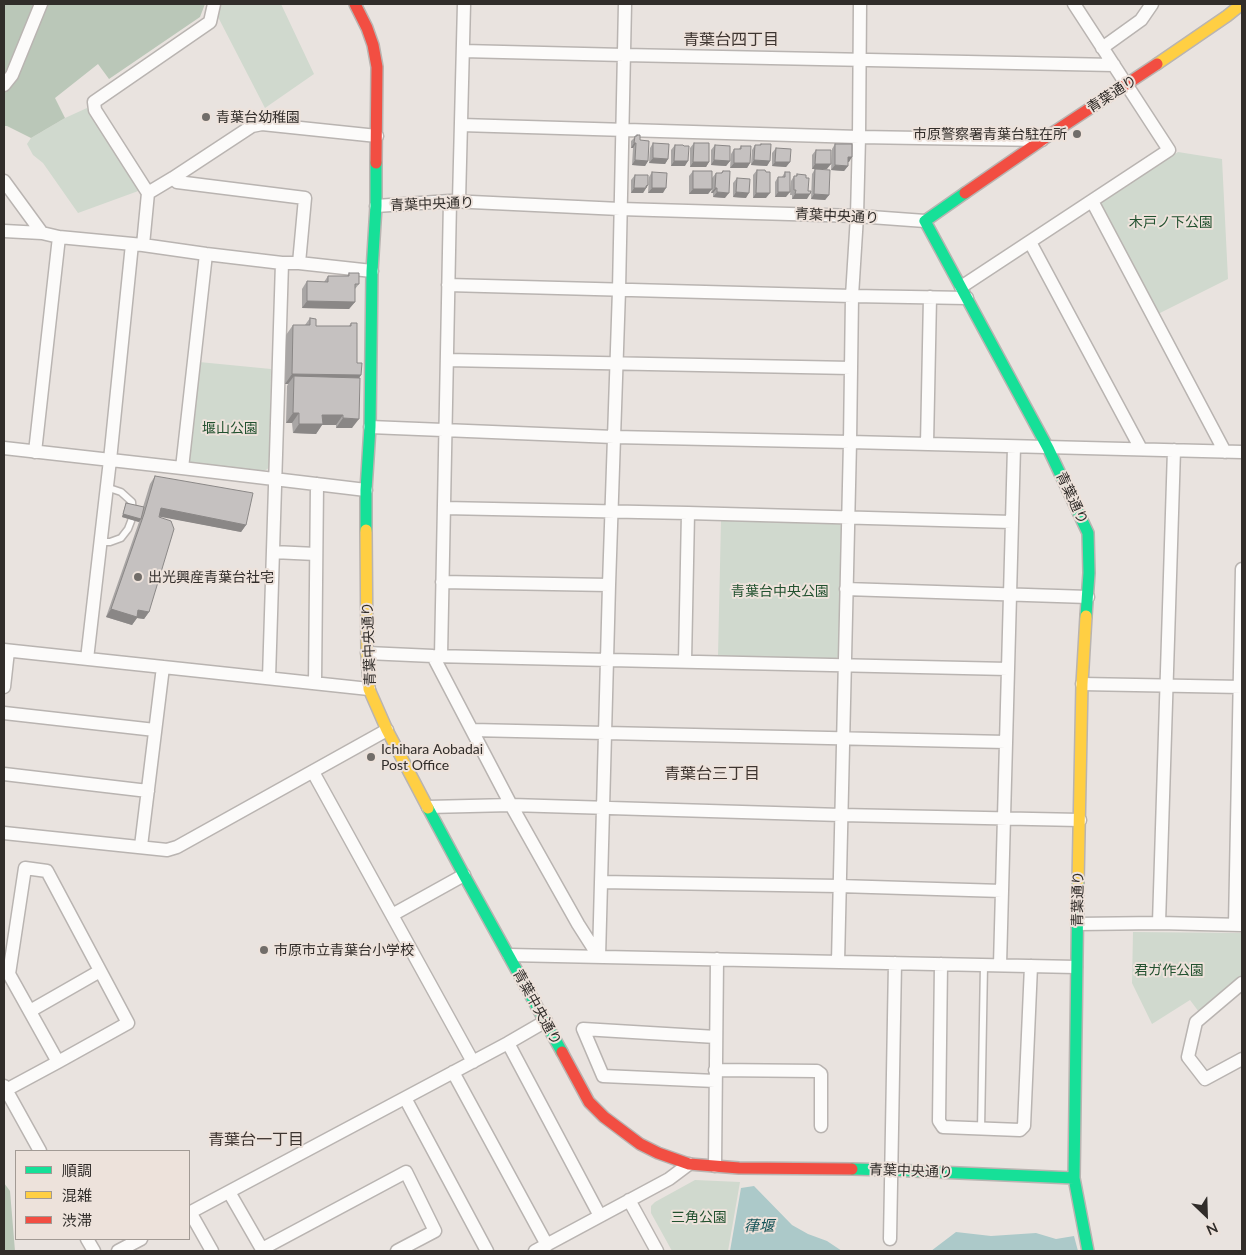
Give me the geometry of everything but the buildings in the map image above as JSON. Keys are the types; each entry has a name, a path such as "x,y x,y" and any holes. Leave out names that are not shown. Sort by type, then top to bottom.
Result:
{"street":[{"path":"4,85 12,75 41,4"},
{"path":"87,659 106,487 137,245 148,194 95,110 94,102 210,22 214,4"},
{"path":"354,4 367,28 373,45 377,68 376,206"},
{"path":"464,4 461,126 448,285 442,582 437,656 472,730 512,805 573,915 599,957"},
{"path":"599,957 608,585 619,290 625,4"},
{"path":"838,962 852,296 859,137 860,4"},
{"path":"448,285 852,296 930,297 964,293 1030,242 1169,150 1074,4"},
{"path":"1102,48 1141,20 1152,4"},
{"name":"青葉通り","path":"1088,1251 1074,1178 1082,684 1089,572 1088,533 1048,448 925,222 1242,4"},
{"path":"463,51 1114,65"},
{"path":"148,194 252,126 262,124 377,136"},
{"path":"461,126 1042,140"},
{"path":"173,178 177,182 305,198 299,263"},
{"path":"4,181 42,233"},
{"name":"青葉中央通り","path":"925,222 857,216 620,209 454,201 376,206 372,271 370,427 366,490 369,689 387,730 464,875 589,1102 623,1132 640,1144 658,1153 689,1164 739,1168 891,1170 1074,1178"},
{"path":"1092,201 1225,452"},
{"path":"4,231 42,233 59,237 282,263 299,263 372,271"},
{"path":"35,452 59,237"},
{"path":"1030,242 1141,449"},
{"path":"182,468 206,254"},
{"path":"269,678 282,263"},
{"path":"927,444 930,297"},
{"path":"447,360 851,368"},
{"path":"370,427 614,437 1242,452"},
{"path":"1000,965 1014,446"},
{"path":"4,448 366,490"},
{"path":"1158,923 1174,450"},
{"path":"315,683 317,484"},
{"path":"444,508 1012,522"},
{"path":"685,661 688,513"},
{"path":"273,552 316,554"},
{"path":"1077,924 1239,925 1242,569"},
{"path":"442,582 608,585"},
{"path":"846,589 1088,597"},
{"path":"4,688 6,651 369,689"},
{"path":"367,653 1008,669"},
{"path":"141,846 163,667"},
{"path":"1082,684 1241,687"},
{"path":"4,714 155,730"},
{"path":"4,833 167,850 177,847 387,730"},
{"path":"472,730 1006,742"},
{"path":"313,772 473,1062"},
{"path":"4,774 148,791"},
{"path":"428,807 512,805 1080,820"},
{"path":"39,1150 5,1088 58,1062 128,1023 47,871 25,868 9,974 58,1062"},
{"path":"392,915 464,875"},
{"path":"601,882 1002,890"},
{"path":"509,955 1076,967"},
{"path":"715,1166 717,960"},
{"path":"890,1239 895,963"},
{"path":"941,964 939,1121 943,1127 1020,1130 1024,1126 1031,966"},
{"path":"30,1011 100,971"},
{"path":"1242,983 1196,1022 1188,1057 1205,1079 1242,1058"},
{"path":"190,1212 473,1062 546,1021"},
{"path":"716,1037 583,1029 603,1076 715,1075 817,1071 821,1074 822,1126"},
{"path":"508,1043 600,1216"},
{"path":"453,1072 547,1245"},
{"path":"405,1098 487,1251"},
{"path":"535,1251 669,1179 689,1164"},
{"path":"229,1192 263,1250 406,1172 435,1231 397,1251"},
{"path":"629,1200 657,1251"},
{"path":"190,1215 212,1251"},
{"path":"118,1251 137,1244"}],"lane":[{"path":"100,542 110,542 121,538 128,529 133,516 132,502 121,492 106,487"},
{"path":"981,1128 984,965"}],"green space":[{"path":"4,4 205,4 200,17 109,79 98,64 55,98 65,118 31,138 4,126"},
{"path":"221,4 281,4 314,74 265,108 218,17"},
{"path":"87,108 141,190 78,213 43,163 33,155 27,144 31,138 65,118"},
{"name":"木戸ノ下公園","path":"1178,152 1222,159 1228,279 1158,314 1100,208 1100,201"},
{"name":"堰山公園","path":"199,362 271,369 269,468 264,471 192,464 188,458"},
{"name":"青葉台中央公園","path":"721,520 837,521 843,527 839,656 835,659 718,656"},
{"name":"君ガ作公園","path":"1133,932 1242,933 1242,978 1199,1012 1190,1000 1152,1024 1132,983"},
{"name":"三角公園","path":"695,1180 740,1182 728,1251 672,1251 651,1213 651,1206 655,1202"},
{"path":"4,1183 10,1191 15,1251 4,1251"}],"water":[{"name":"葎堰","path":"754,1186 792,1225 808,1234 827,1241 842,1251 730,1251 741,1188"},
{"path":"956,1232 991,1236 1036,1233 1056,1239 1074,1236 1078,1251 931,1251"}],"traffic: fast":[{"path":"366,530 376,163"},
{"path":"965,193 925,221 1048,448 1088,533 1089,573 1086,616"},
{"path":"428,808 562,1052"},
{"path":"1078,882 1074,1178 1088,1251"},
{"path":"852,1169 1074,1178"}],"traffic: slow":[{"path":"1157,64 1242,4"},
{"path":"366,530 369,689 387,730 428,808"},
{"path":"1078,882 1082,684 1086,616"}],"traffic: jam":[{"path":"355,4 373,45 377,67 376,163"},
{"path":"965,193 1157,64"},
{"path":"562,1052 589,1102 604,1117 640,1144 658,1153 689,1164 739,1168 852,1169"}],"place":[{"name":"青葉台幼稚園","path":"206,117"},
{"name":"市原警察署青葉台駐在所","path":"1077,134"},
{"name":"出光興産青葉台社宅","path":"138,577"},
{"name":"Ichihara Aobadai Post Office","path":"371,757"},
{"name":"市原市立青葉台小学校","path":"264,950"}],"district":[{"name":"青葉台四丁目","path":"731,40"},
{"name":"青葉台三丁目","path":"712,774"},
{"name":"青葉台一丁目","path":"256,1140"}]}
